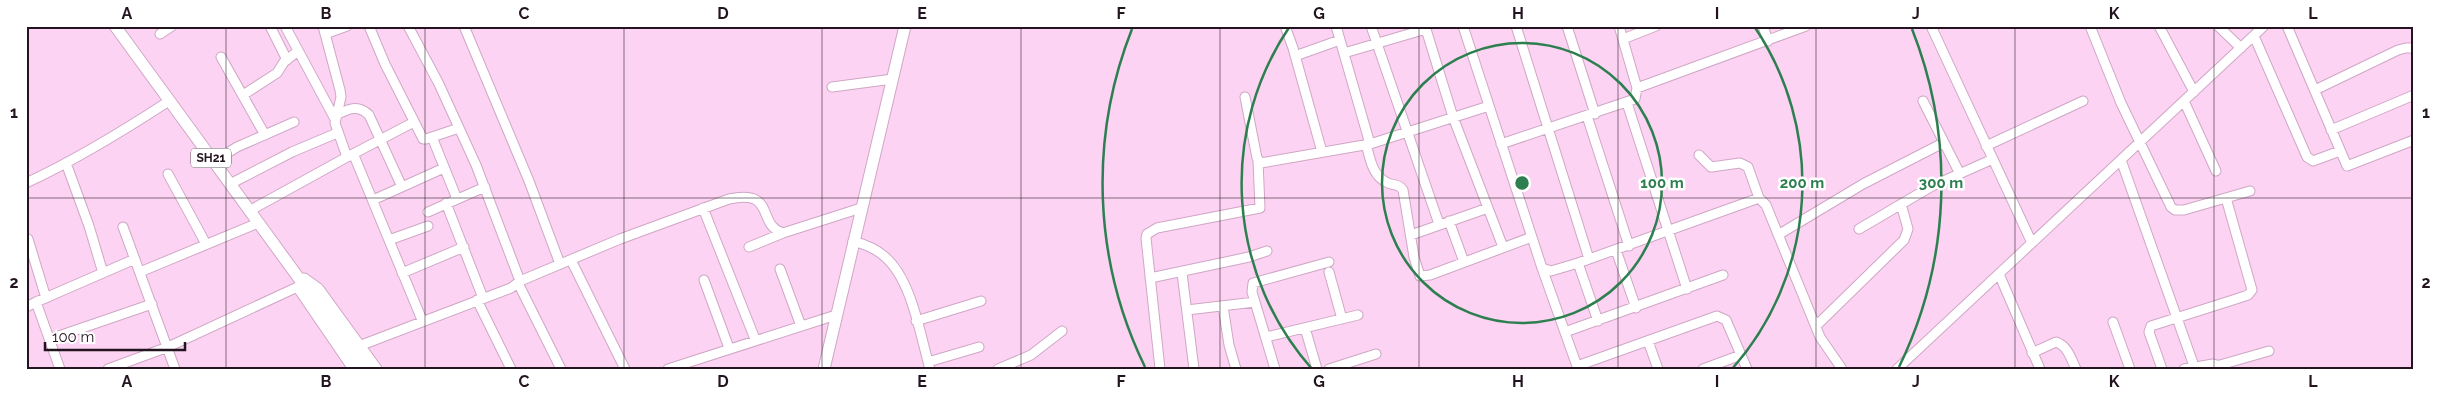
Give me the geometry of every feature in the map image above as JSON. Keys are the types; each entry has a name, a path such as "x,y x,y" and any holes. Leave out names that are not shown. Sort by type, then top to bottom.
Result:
{"main road":[{"name":"SH21","path":"115,26 295,273 303,287 365,369"},
{"path":"824,369 905,26"},
{"path":"295,273 318,289 376,369"}],"street":[{"path":"160,34 172,26"},
{"path":"270,26 287,60"},
{"path":"285,26 335,117 337,133 349,156 355,158 422,320"},
{"path":"335,117 341,100 340,90 324,30 347,26"},
{"path":"369,26 423,139 459,128"},
{"path":"464,26 529,181 560,264"},
{"path":"1285,26 1296,56 1322,152"},
{"path":"1336,26 1368,144 1371,162 1379,178 1397,185 1403,190 1414,257 1420,276 1426,276 1532,237"},
{"path":"1371,26 1439,224"},
{"path":"1463,26 1542,268 1578,367 1721,317 1727,323 1747,369"},
{"path":"1516,26 1589,259"},
{"path":"1567,26 1629,246"},
{"path":"1501,144 1627,103 1637,96 1637,88 1619,26"},
{"path":"1623,40 1656,26"},
{"path":"1763,26 1768,41"},
{"path":"1637,88 1806,26"},
{"path":"1931,26 2032,243"},
{"path":"2090,26 2121,103 2141,141 2160,187 2175,210 2184,210 2250,191"},
{"path":"2159,26 2194,92"},
{"path":"2218,26 2241,48"},
{"path":"1897,369 2264,26"},
{"path":"2287,26 2347,166 2352,166 2414,140"},
{"path":"411,27 485,187 519,282 560,369"},
{"path":"1344,54 1426,28 1453,117 1503,247"},
{"path":"2254,36 2307,157 2313,161 2340,151"},
{"path":"1296,56 1340,40"},
{"path":"2315,90 2398,50 2414,48"},
{"path":"243,95 277,73 287,60 298,51"},
{"path":"221,57 265,135"},
{"path":"832,87 893,79"},
{"path":"2332,130 2414,95"},
{"path":"1160,369 1146,238 1151,230 1260,208 1258,161 1245,97"},
{"path":"1986,146 2083,100"},
{"path":"26,182 66,163 170,101"},
{"path":"1924,101 1943,143 1960,174"},
{"path":"2184,101 2216,171"},
{"path":"1627,103 1687,289"},
{"path":"1258,161 1261,163 1368,144 1488,106"},
{"path":"335,117 354,108 361,109 369,115 402,187"},
{"path":"213,162 237,147 294,122"},
{"path":"249,211 414,122"},
{"path":"230,184 292,152 337,133"},
{"path":"432,137 457,199"},
{"path":"1778,235 1863,184 1943,143"},
{"path":"1699,155 1711,167 1740,163 1748,167 1760,198 1766,205 1825,347 1842,369"},
{"path":"1859,229 1901,204 1992,158"},
{"path":"2121,160 2194,366"},
{"path":"66,163 89,226 103,273"},
{"path":"373,200 444,168"},
{"path":"168,174 206,244"},
{"path":"428,212 485,187"},
{"path":"359,346 422,320 511,288 519,282 560,264 729,199 750,196 760,203 775,228 784,233"},
{"path":"1542,268 1551,271 1578,263 1760,198"},
{"path":"2162,369 2149,328 2151,326 2248,295 2252,290 2226,198"},
{"path":"446,203 464,247 480,299 511,369"},
{"path":"1816,326 1904,240 1908,229 1901,204"},
{"path":"703,208 755,339"},
{"path":"748,247 861,208"},
{"path":"1411,235 1488,208"},
{"path":"1449,221 1464,262"},
{"path":"140,272 258,223"},
{"path":"389,240 428,226"},
{"path":"123,228 176,369"},
{"path":"28,239 29,249 46,298"},
{"path":"853,241 874,249 892,264 904,286 929,366 979,347"},
{"path":"402,273 464,247"},
{"path":"1616,250 1636,308"},
{"path":"1150,278 1250,257 1267,251"},
{"path":"26,307 135,259"},
{"path":"571,260 625,369"},
{"path":"1275,369 1252,287 1256,280 1329,262"},
{"path":"1578,263 1598,320"},
{"path":"780,269 801,326"},
{"path":"1182,272 1194,369"},
{"path":"1328,272 1342,319"},
{"path":"1998,274 2040,369"},
{"path":"1565,332 1636,308 1723,275"},
{"path":"704,280 729,348"},
{"path":"108,369 124,366 303,287 353,369"},
{"path":"916,321 981,301"},
{"path":"36,302 60,369"},
{"path":"1187,310 1255,302"},
{"path":"50,339 152,304"},
{"path":"1223,306 1229,345 1236,369"},
{"path":"668,369 755,339 836,315"},
{"path":"1266,337 1358,315"},
{"path":"2114,322 2130,369"},
{"path":"1305,328 1317,369"},
{"path":"998,369 1031,355 1062,330"},
{"path":"1648,341 1658,369"},
{"path":"2032,353 2056,342 2060,343 2068,350 2076,369"},
{"path":"2184,369 2194,366 2223,367 2269,351"},
{"path":"1329,369 1376,354"},
{"path":"1703,369 1741,355"}]}
